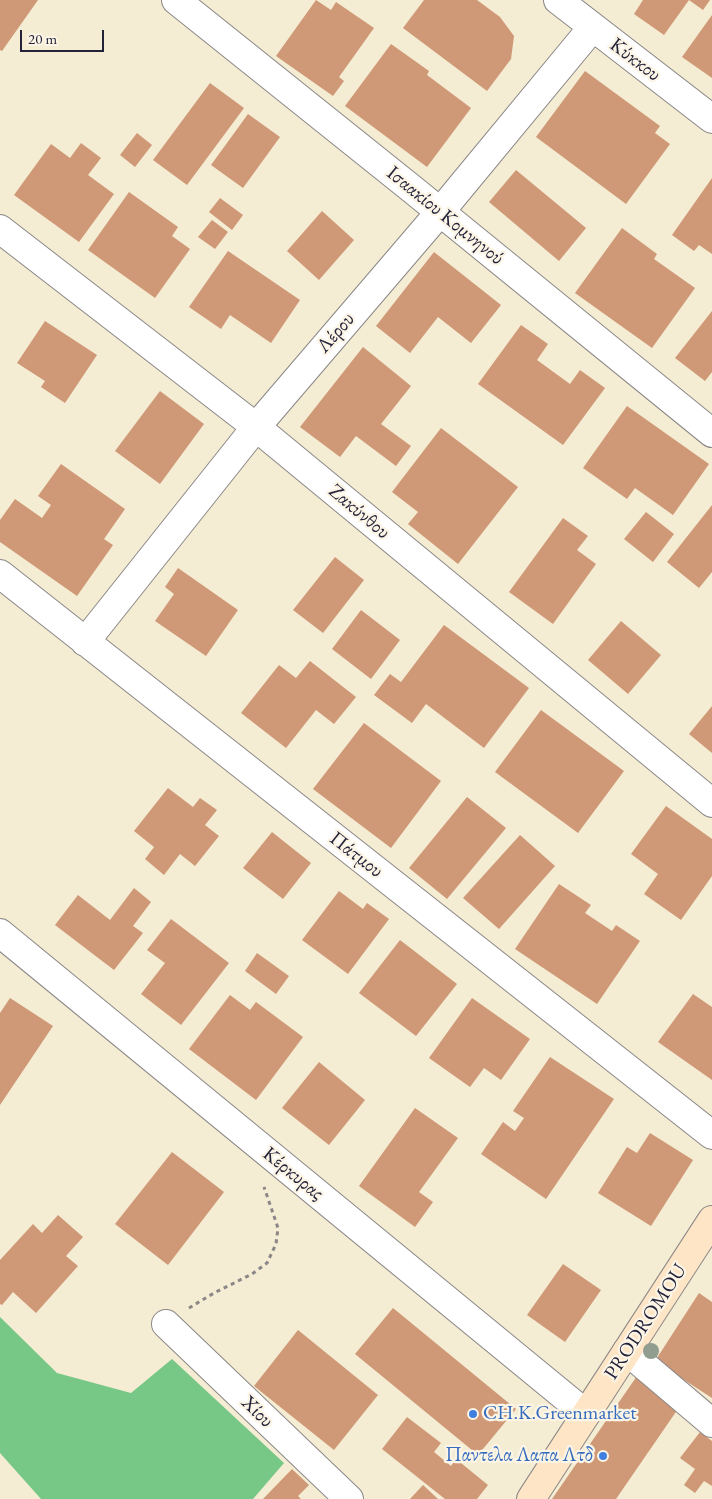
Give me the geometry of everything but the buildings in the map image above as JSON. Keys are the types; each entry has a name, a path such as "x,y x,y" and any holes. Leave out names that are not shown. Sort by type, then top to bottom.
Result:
{"main road":[{"name":"PRODROMOU","path":"531,1499 712,1220"}],"street":[{"name":"Ισαακίου Κομνηνού","path":"176,0 712,433"},
{"name":"Κύκκου","path":"558,0 712,119"},
{"name":"Λέρου","path":"85,642 256,427 440,212 592,28"},
{"name":"Ζακύνθου","path":"0,229 256,427 712,804"},
{"name":"Πάτμου","path":"0,574 712,1135"},
{"name":"Κέρκυρας","path":"0,933 586,1414"},
{"name":"Χίου","path":"166,1324 349,1499"},
{"path":"627,1351 712,1423"}],"path":[{"path":"166,1324 214,1293 246,1277 267,1263 276,1244 278,1228 257,1171 268,1153"}],"green space":[{"path":"0,1317 57,1373 131,1393 172,1359 284,1463 253,1499 41,1499 0,1453"}],"place":[{"name":"CH.K.Greenmarket","path":"473,1414"},
{"name":"Παντελα Λαπα Λτδ","path":"603,1456"}]}
